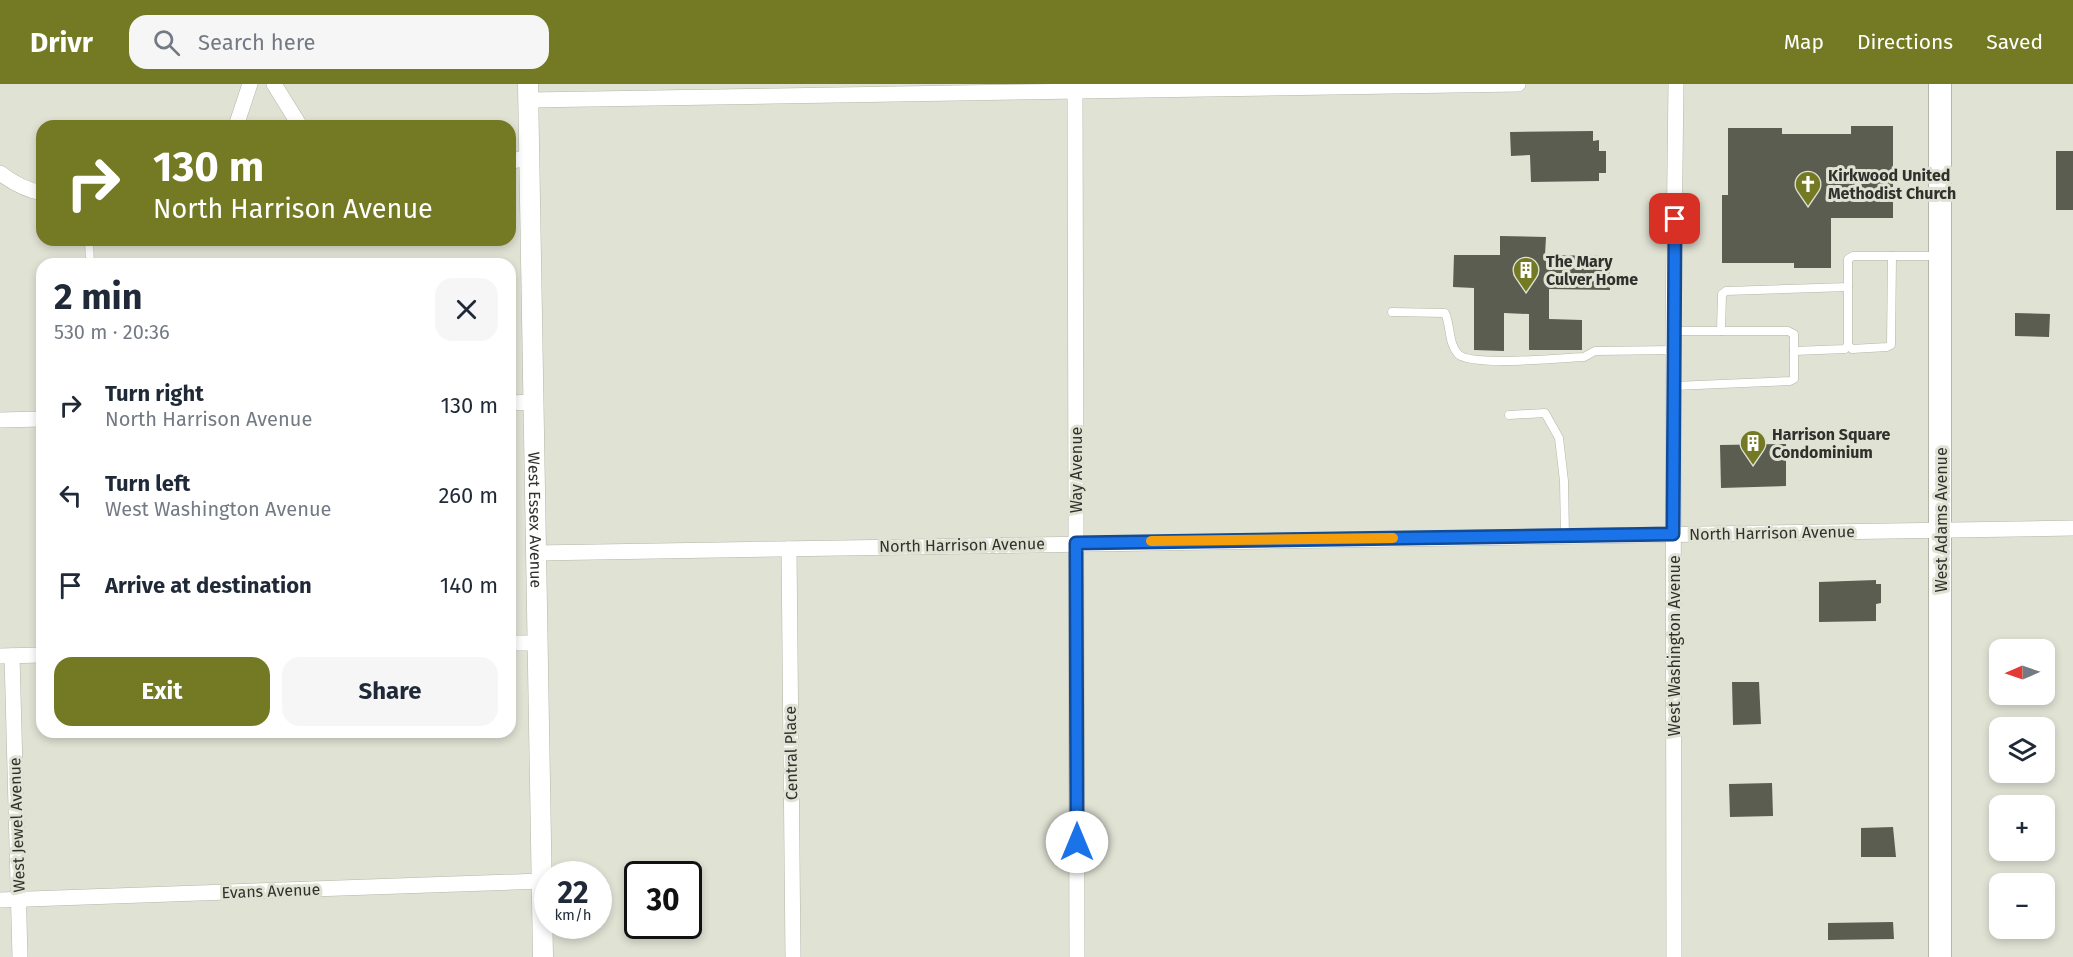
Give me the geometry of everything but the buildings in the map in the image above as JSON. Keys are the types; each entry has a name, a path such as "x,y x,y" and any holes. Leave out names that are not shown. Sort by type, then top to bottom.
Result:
{"main road":[{"name":"West Adams Avenue","path":"1940,84 1940,957"}],"street":[{"path":"238,120 250,84"},
{"path":"274,84 296,120"},
{"path":"528,92 1075,90 1145,87 1518,84"},
{"name":"West Washington Avenue","path":"1674,957 1673,331 1676,84"},
{"name":"Way Avenue","path":"1075,90 1077,957"},
{"name":"West Essex Avenue","path":"528,92 542,861"},
{"path":"516,160 530,156"},
{"path":"0,173 9,180 36,192"},
{"path":"516,403 534,402"},
{"path":"0,420 36,419"},
{"name":"North Harrison Avenue","path":"536,553 2073,528"},
{"name":"Central Place","path":"789,549 793,957"},
{"path":"516,644 537,643"},
{"path":"6,656 36,655"},
{"name":"West Jewel Avenue","path":"6,656 20,957"},
{"name":"Evans Avenue","path":"0,900 534,882"},
{"name":"West Essex Avenue","path":"543,939 543,957"}],"lane":[{"path":"1794,351 1845,349 1848,345 1848,259 1853,256 1940,256"},
{"path":"1848,345 1852,349 1892,345 1892,256"},
{"path":"1721,331 1722,294 1726,291 1848,287"},
{"path":"1392,312 1445,314 1455,348 1458,354 1465,358 1495,361 1584,357 1595,351 1674,350"},
{"path":"1673,331 1788,331 1794,334 1794,379 1790,381 1674,386"},
{"path":"1509,414 1545,413 1559,438 1564,482 1565,536"}],"slow traffic":[{"path":"1151,541 1393,538"}],"place":[{"name":"Kirkwood United Methodist Church","path":"1808,207"},
{"name":"The Mary Culver Home","path":"1526,293"},
{"name":"Harrison Square Condominium","path":"1753,466"}],"route":[{"path":"1077,842 1076,543 1673,534 1675,219"}]}
